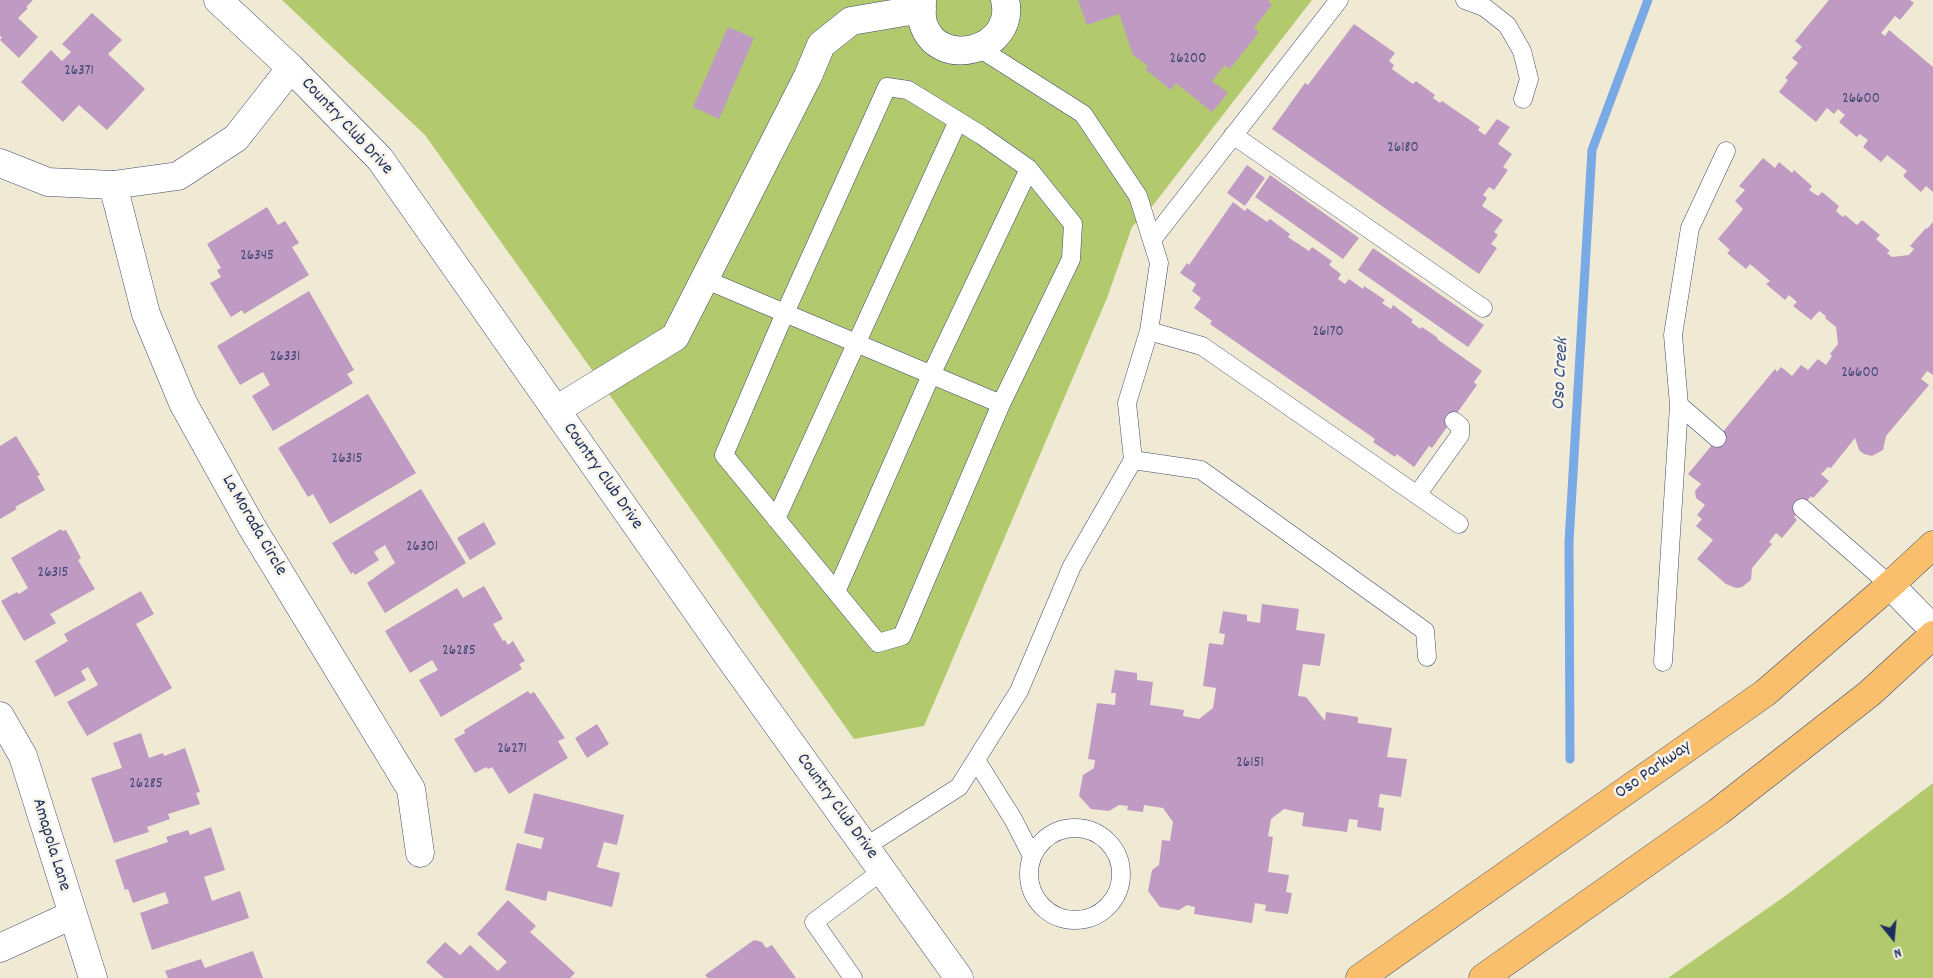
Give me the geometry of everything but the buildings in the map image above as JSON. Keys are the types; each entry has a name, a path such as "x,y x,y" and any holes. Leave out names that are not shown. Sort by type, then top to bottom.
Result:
{"main road":[{"name":"Oso Parkway","path":"1360,978 1765,692 1890,585 1933,545"},
{"path":"1483,978 1718,812 1870,692 1933,634"}],"street":[{"name":"Country Club Drive","path":"218,0 291,68 380,159 958,978"},
{"path":"556,410 675,337 808,76 821,45 851,21 922,4 922,22 929,35 939,44 952,50 966,51 979,48 991,41 1000,30 1005,17 1005,0"},
{"path":"0,163 48,182 113,185 178,176 236,138 291,68"},
{"name":"La Morada Circle","path":"113,185 146,314 183,403 250,524 411,789 420,853"},
{"path":"1890,585 1933,629"},
{"name":"Amapola Lane","path":"0,716 23,756 93,978"},
{"path":"0,948 72,915"}],"lane":[{"path":"1152,240 1339,0"},
{"path":"1465,0 1484,7 1507,24 1522,51 1529,79 1523,99"},
{"path":"865,847 959,787 1019,691 1072,566 1133,460 1127,403 1149,331 1159,263 1138,196 1083,114 979,48"},
{"path":"888,87 908,90 981,135 1029,169 1073,224 1071,259 1001,404 902,636 878,644 724,455 785,313 888,87"},
{"path":"776,519 958,121"},
{"path":"1233,135 1482,308"},
{"path":"1663,662 1679,405 1673,335 1690,228 1726,151"},
{"path":"836,592 931,374 1029,169"},
{"path":"704,279 1001,404"},
{"path":"1149,331 1202,346 1459,524"},
{"path":"1679,405 1718,438"},
{"path":"1417,495 1460,435 1460,426 1454,421"},
{"path":"1133,460 1201,470 1425,631 1427,657"},
{"path":"1802,508 1890,585"},
{"path":"976,760 1013,819 1032,856 1028,871 1030,886 1036,900 1047,912 1061,918 1076,921 1091,918 1105,910 1115,898 1120,884 1121,869 1117,855 1109,842 1096,833 1082,829 1067,829 1053,834 1041,843 1032,856"},
{"path":"853,978 814,922 882,871"}],"green space":[{"path":"282,0 1312,0 1154,204 1132,227 1107,298 924,726 854,739 425,135"},
{"path":"1933,783 1933,978 1668,978 1788,894"}],"waterway":[{"name":"Oso Creek","path":"1570,759 1569,542 1592,150 1648,0"}]}
